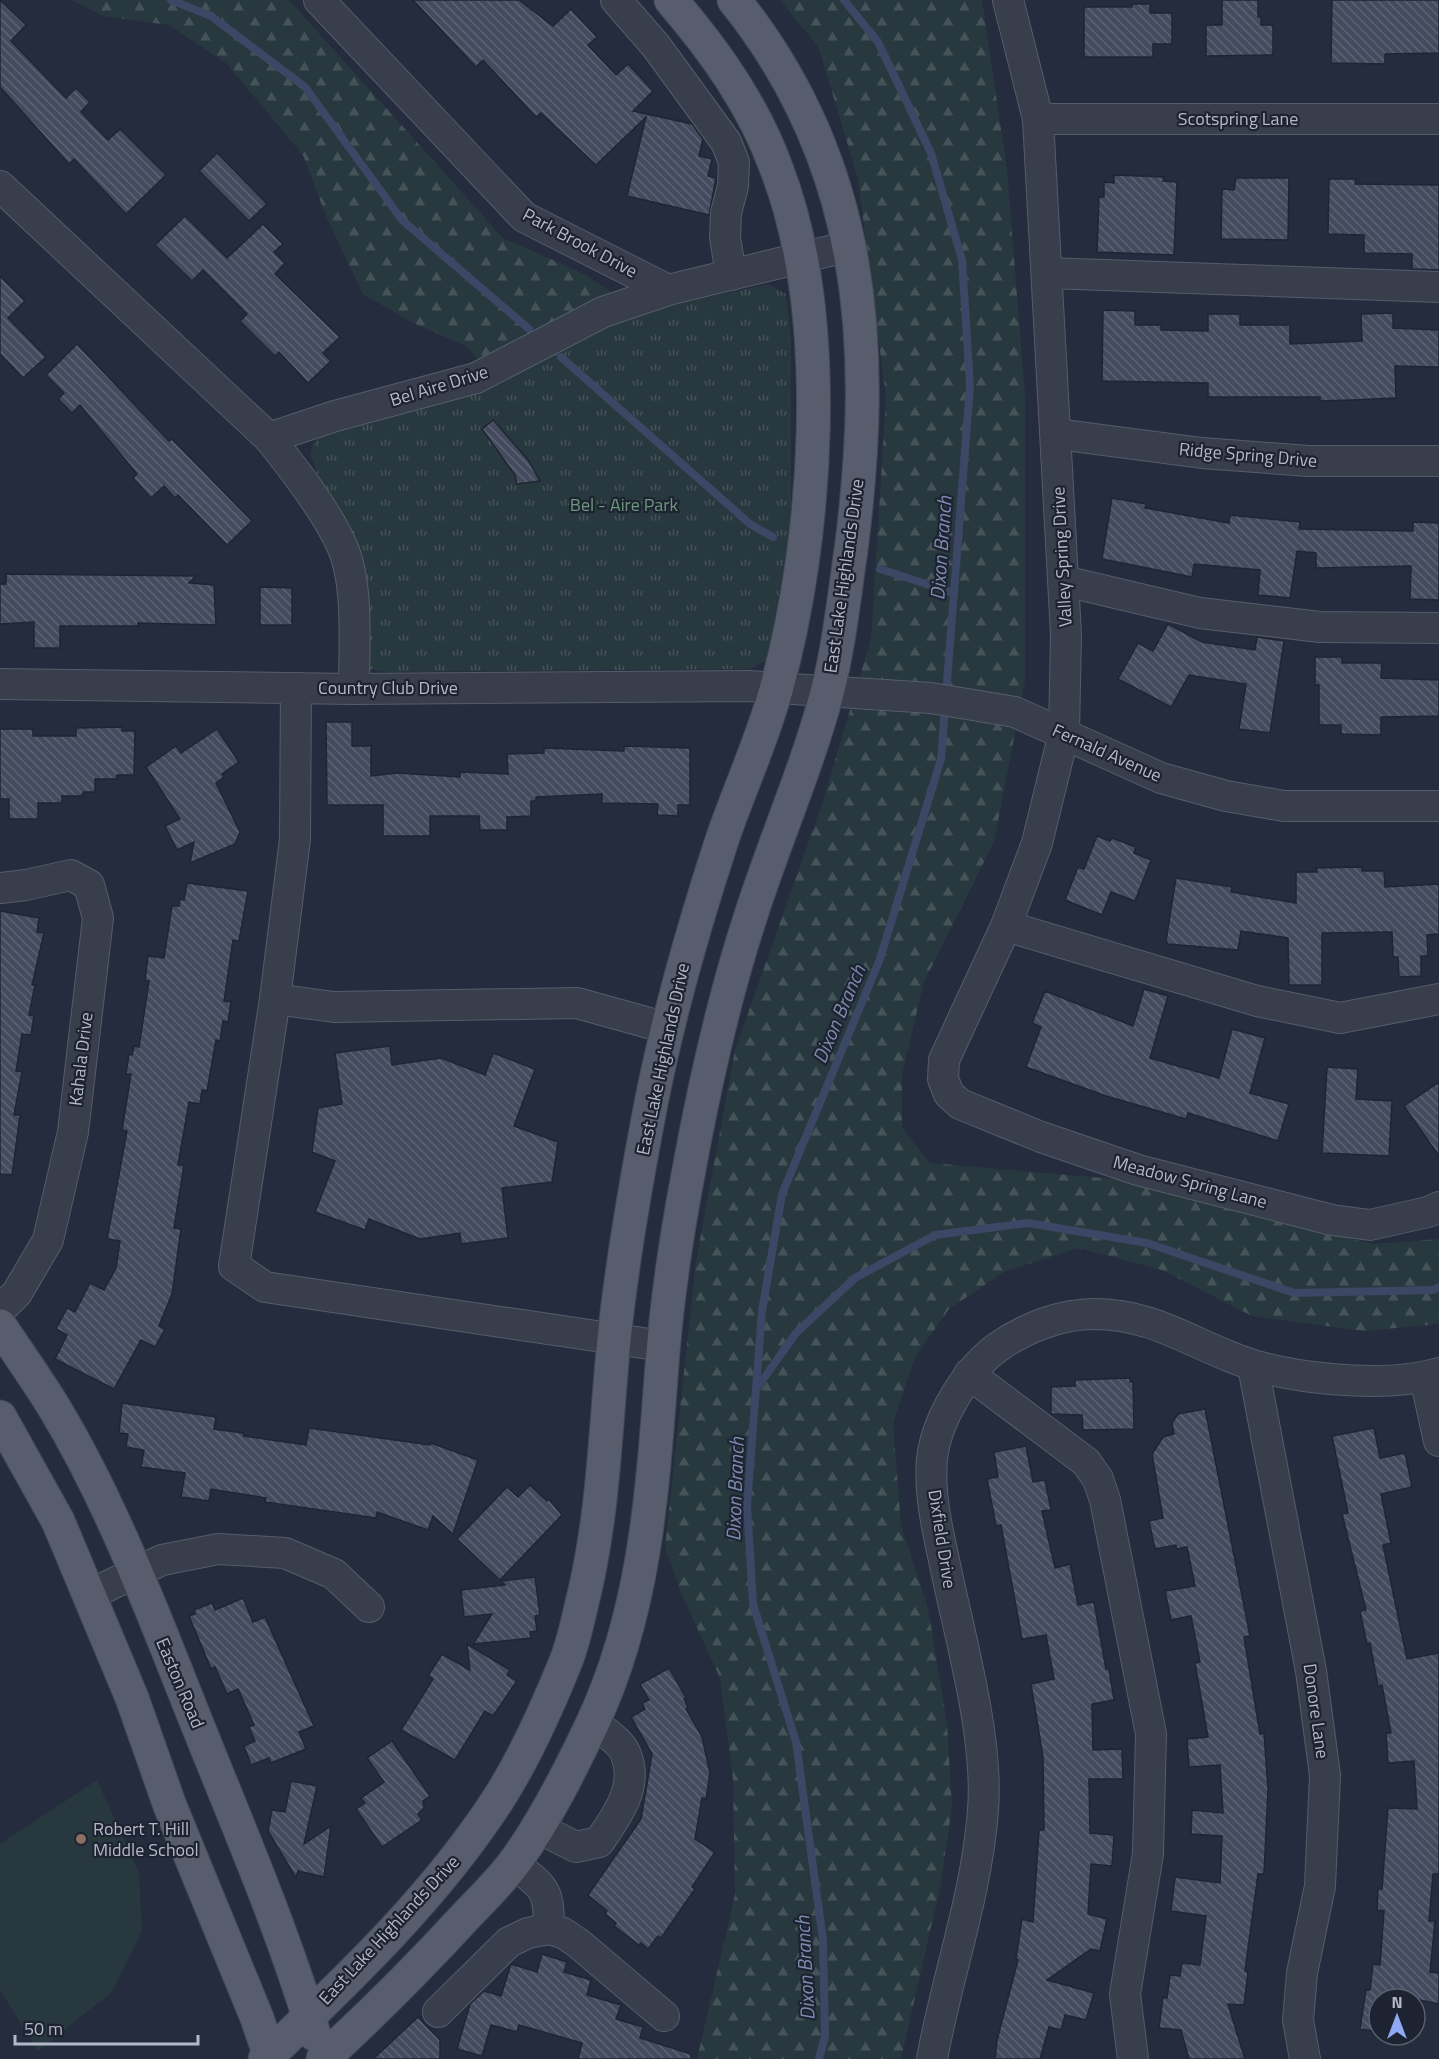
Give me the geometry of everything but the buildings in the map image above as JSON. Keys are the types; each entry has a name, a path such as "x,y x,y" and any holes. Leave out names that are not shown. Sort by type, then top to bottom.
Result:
{"main road":[{"name":"East Lake Highlands Drive","path":"269,2058 408,1916 469,1843 512,1776 569,1654 598,1533 614,1340 629,1226 667,1028 686,954 776,688 801,568 809,489 812,421 811,344 803,257 777,167 754,120 730,76 707,42 671,0"},
{"name":"East Lake Highlands Drive","path":"322,2059 431,1954 514,1864 538,1828 592,1722 614,1672 633,1605 650,1519 663,1346 687,1181 725,1002 755,900 813,740 840,633 856,513 862,422 860,310 850,246 834,182 815,132 788,77 756,27 734,0"},
{"name":"Easton Road","path":"0,1326 56,1410 91,1475 134,1572 243,1837 296,1974 322,2059"},
{"path":"0,1417 42,1487 89,1595 132,1698 170,1806 269,2058"}],"street":[{"name":"Park Brook Drive","path":"319,0 524,217 668,290"},
{"path":"616,0 656,46 726,142 734,162 733,186 726,213 725,237 731,275"},
{"name":"Valley Spring Drive","path":"949,1094 943,1079 944,1060 1006,926 1037,843 1064,733 1066,635 1064,581 1038,119 1008,0"},
{"name":"Scotspring Lane","path":"1038,119 1439,119"},
{"path":"0,186 269,438 297,473 342,547 353,599 354,689"},
{"path":"668,290 850,246"},
{"path":"1047,273 1439,287"},
{"name":"Bel Aire Drive","path":"269,438 335,416 476,378 603,312 668,290"},
{"name":"Ridge Spring Drive","path":"1057,434 1202,453 1308,461 1439,461"},
{"path":"1064,581 1200,613 1320,627 1439,627"},
{"name":"Country Club Drive","path":"0,684 354,689 776,688"},
{"path":"296,688 295,839 275,999 234,1266 265,1287 663,1346"},
{"name":"Fernald Avenue","path":"776,688 827,690 973,704 1014,712 1161,778 1226,796 1284,806 1439,806"},
{"name":"Kahala Drive","path":"0,888 71,875 89,885 98,918 73,1132 48,1240 17,1293 0,1310"},
{"path":"1006,926 1257,1001 1340,1018 1439,999"},
{"path":"275,999 334,1007 577,1003 667,1028"},
{"name":"Meadow Spring Lane","path":"949,1094 960,1104 1041,1137 1138,1170 1332,1220 1370,1225 1428,1212 1439,1207"},
{"name":"Dixfield Drive","path":"932,2059 970,1886 983,1811 983,1757 934,1512 932,1458 944,1421 969,1374 985,1356 1009,1339 1048,1322 1092,1314 1150,1321 1253,1366 1311,1377 1368,1379 1432,1375"},
{"name":"Donore Lane","path":"1253,1366 1311,1671 1325,1775 1320,1886 1302,1973 1298,2020 1305,2059"},
{"path":"969,1374 1086,1462 1098,1479 1106,1500 1151,1734 1148,1854 1125,1994 1133,2059"},
{"path":"1432,1375 1439,1441"},
{"path":"89,1595 162,1560 218,1550 285,1553 334,1574 369,1607"},
{"path":"538,1828 576,1847 599,1842 621,1809 630,1778 626,1754 592,1722"},
{"path":"514,1864 539,1884 546,1894 549,1929"},
{"path":"438,2012 509,1942 549,1929 563,1933 578,1943 664,2016"}],"green space":[{"path":"71,0 289,0 503,238 584,274 674,333 552,439 466,346 411,322 363,294 326,216 303,155 226,63 169,25 103,16"},
{"path":"780,0 982,0 1007,170 1025,395 1025,681 994,842 924,982 902,1075 902,1128 930,1163 1127,1180 1254,1216 1374,1244 1439,1239 1439,1324 1364,1331 1252,1316 1162,1270 1078,1248 1004,1272 949,1309 915,1357 893,1423 901,1525 928,1608 947,1723 952,1806 941,1883 901,2059 697,2059 735,1895 733,1779 720,1678 681,1593 665,1547 696,1261 735,1050 823,801 871,639 886,397 858,179 819,48"},
{"name":"Bel - Aire Park","path":"768,284 786,294 791,337 791,506 787,547 768,659 750,669 386,672 365,668 321,484 310,453 318,435 489,385 571,349 614,325 656,309"},
{"path":"97,1780 139,1873 142,1931 112,1992 38,2051 0,1990 0,1844"}],"waterway":[{"path":"171,0 211,16 305,87 402,220 529,329"},
{"name":"Dixon Branch","path":"844,0 878,42 931,153 962,260 970,386 946,695"},
{"path":"561,357 750,524 773,537"},
{"path":"880,569 954,593"},
{"name":"Dixon Branch","path":"819,2059 825,2036 823,1940 796,1742 753,1604 747,1505 762,1311 782,1194 880,959 941,759 945,707"},
{"path":"757,1388 796,1333 855,1278 935,1235 1028,1223 1147,1243 1294,1293 1433,1290 1439,1287"}],"place":[{"name":"Robert T. Hill Middle School","path":"81,1839"}]}
